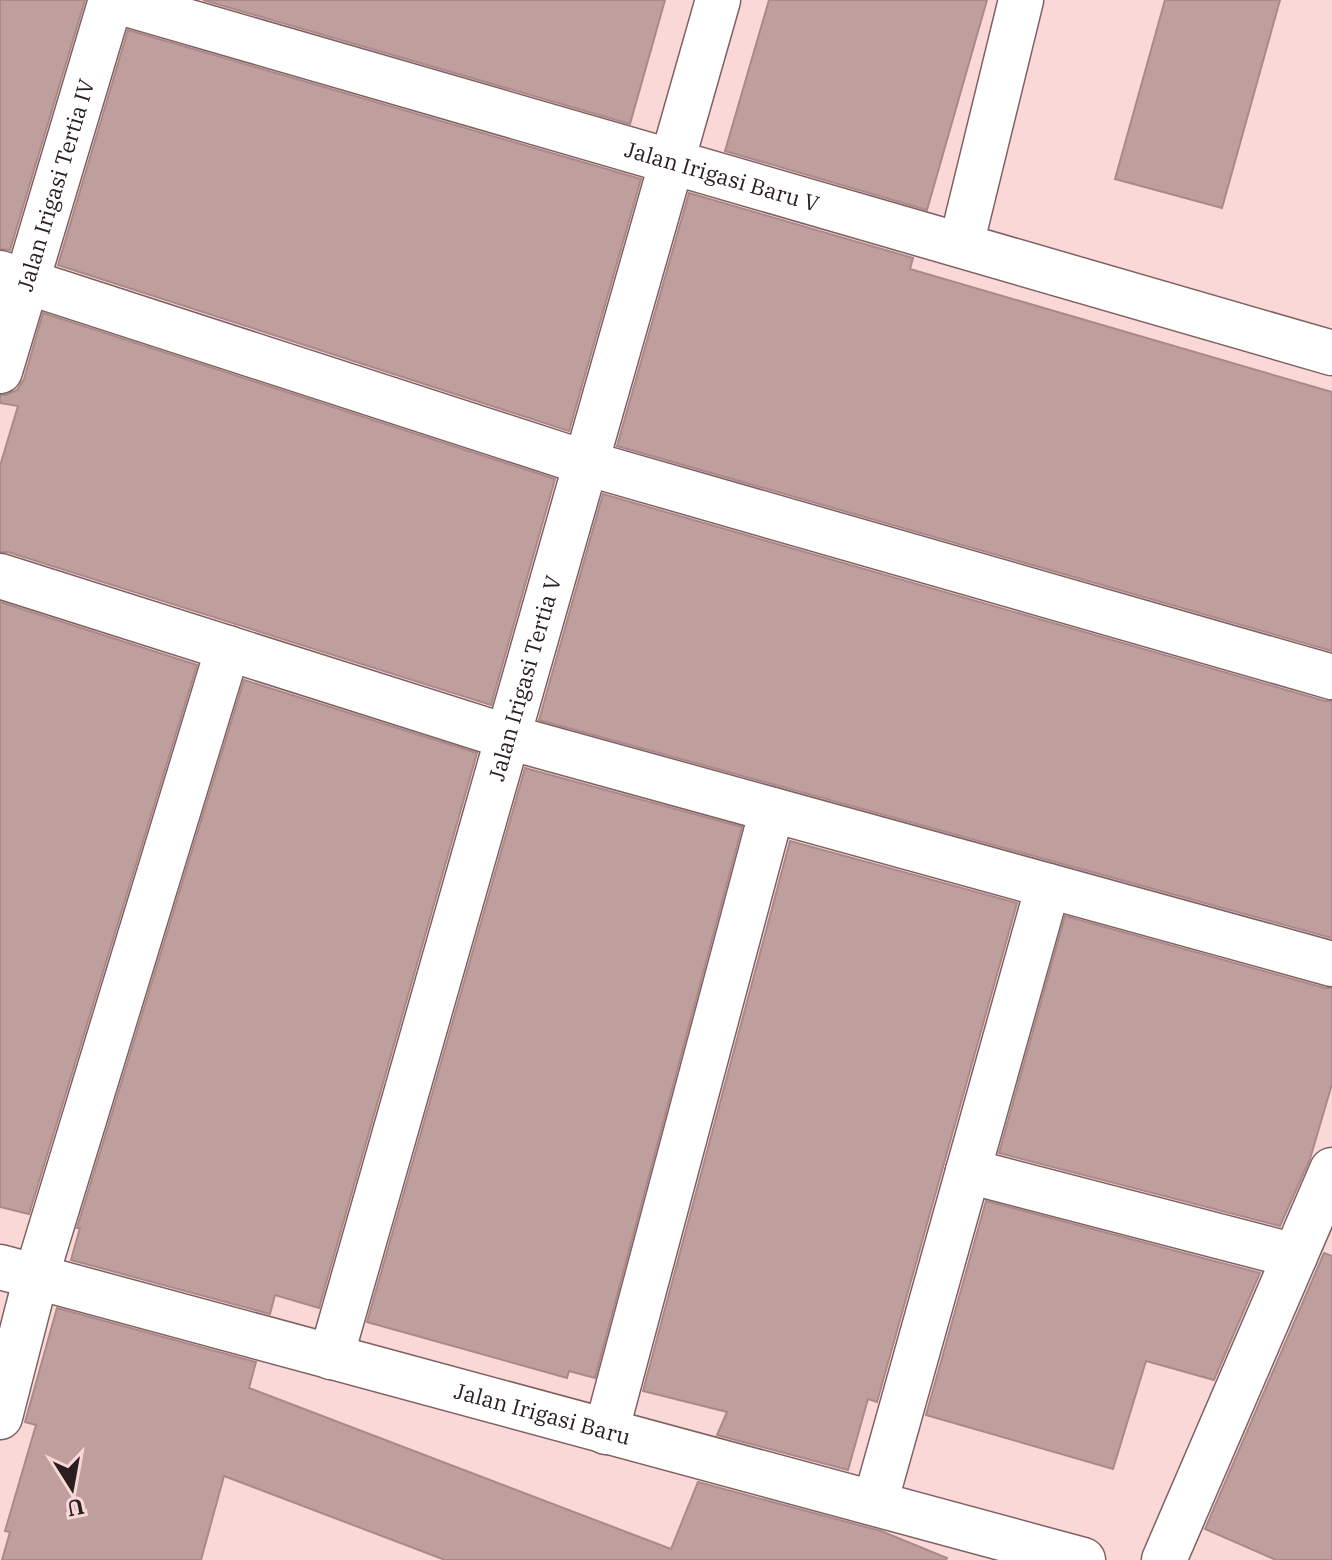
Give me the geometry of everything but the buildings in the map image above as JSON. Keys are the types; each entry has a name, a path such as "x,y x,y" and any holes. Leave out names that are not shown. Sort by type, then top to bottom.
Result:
{"street":[{"name":"Jalan Irigasi Baru V","path":"112,0 1332,353"},
{"name":"Jalan Irigasi Tertia IV","path":"0,371 13,277 112,0"},
{"name":"Jalan Irigasi Tertia V","path":"331,1357 718,0"},
{"path":"961,245 1021,0"},
{"path":"13,277 586,463 1332,677"},
{"path":"0,576 508,737 1332,964"},
{"path":"0,1417 18,1272 228,648"},
{"path":"606,1432 772,810"},
{"path":"875,1503 1048,886"},
{"path":"1164,1560 1332,1170"},
{"path":"968,1171 1295,1256"},
{"name":"Jalan Irigasi Baru","path":"18,1272 1083,1560"}]}
